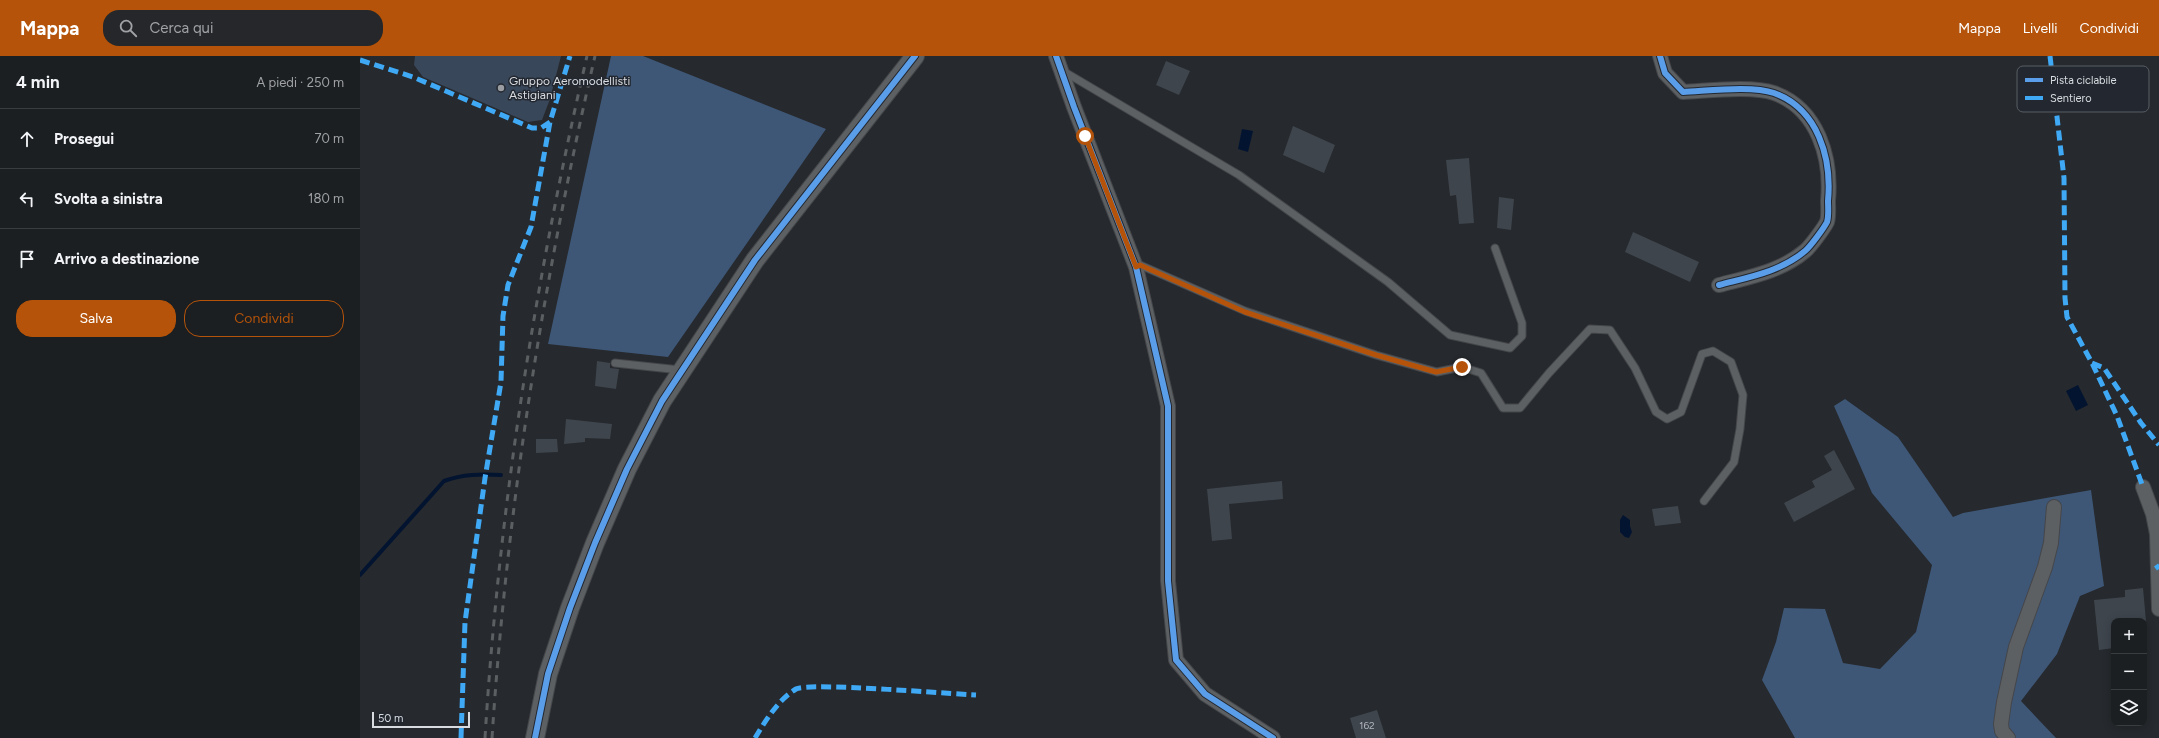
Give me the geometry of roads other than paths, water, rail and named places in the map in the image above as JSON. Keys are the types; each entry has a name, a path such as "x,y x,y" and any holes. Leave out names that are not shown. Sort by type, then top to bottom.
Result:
{"street":[{"path":"535,738 548,674 594,543 627,469 662,401 755,260 915,56"},
{"path":"1056,56 1074,107 1136,267 1168,406 1168,581 1176,660 1205,694 1273,738"},
{"path":"1660,56 1665,73 1683,92 1747,90 1773,92 1797,105 1812,122 1824,148 1830,184 1827,222 1806,250 1776,270 1719,285"},
{"path":"2143,487 2153,514 2157,534 2159,609"},
{"path":"2008,738 2002,731 2000,724 2004,702 2016,647 2048,555 2051,543 2054,507"}],"lane":[{"path":"1061,70 1239,175 1388,282 1450,336 1510,348 1522,336 1522,322 1495,248"},
{"path":"1136,267 1140,265 1245,312 1376,355 1436,372 1462,367 1481,373 1503,408 1520,408 1549,373 1590,329 1610,330 1635,368 1656,412 1667,419 1681,412 1702,354 1713,351 1732,362 1743,395 1740,429 1734,462 1704,502"},
{"path":"615,363 682,370"}],"waterway":[{"path":"360,575 444,481 472,475 501,475"}],"railway":[{"path":"485,738 491,652 500,566 522,395 551,225 587,56"},
{"path":"492,738 507,566 517,480 559,225 595,56"}],"place":[{"name":"Gruppo Aeromodellisti Astigiani","path":"501,88"}]}
